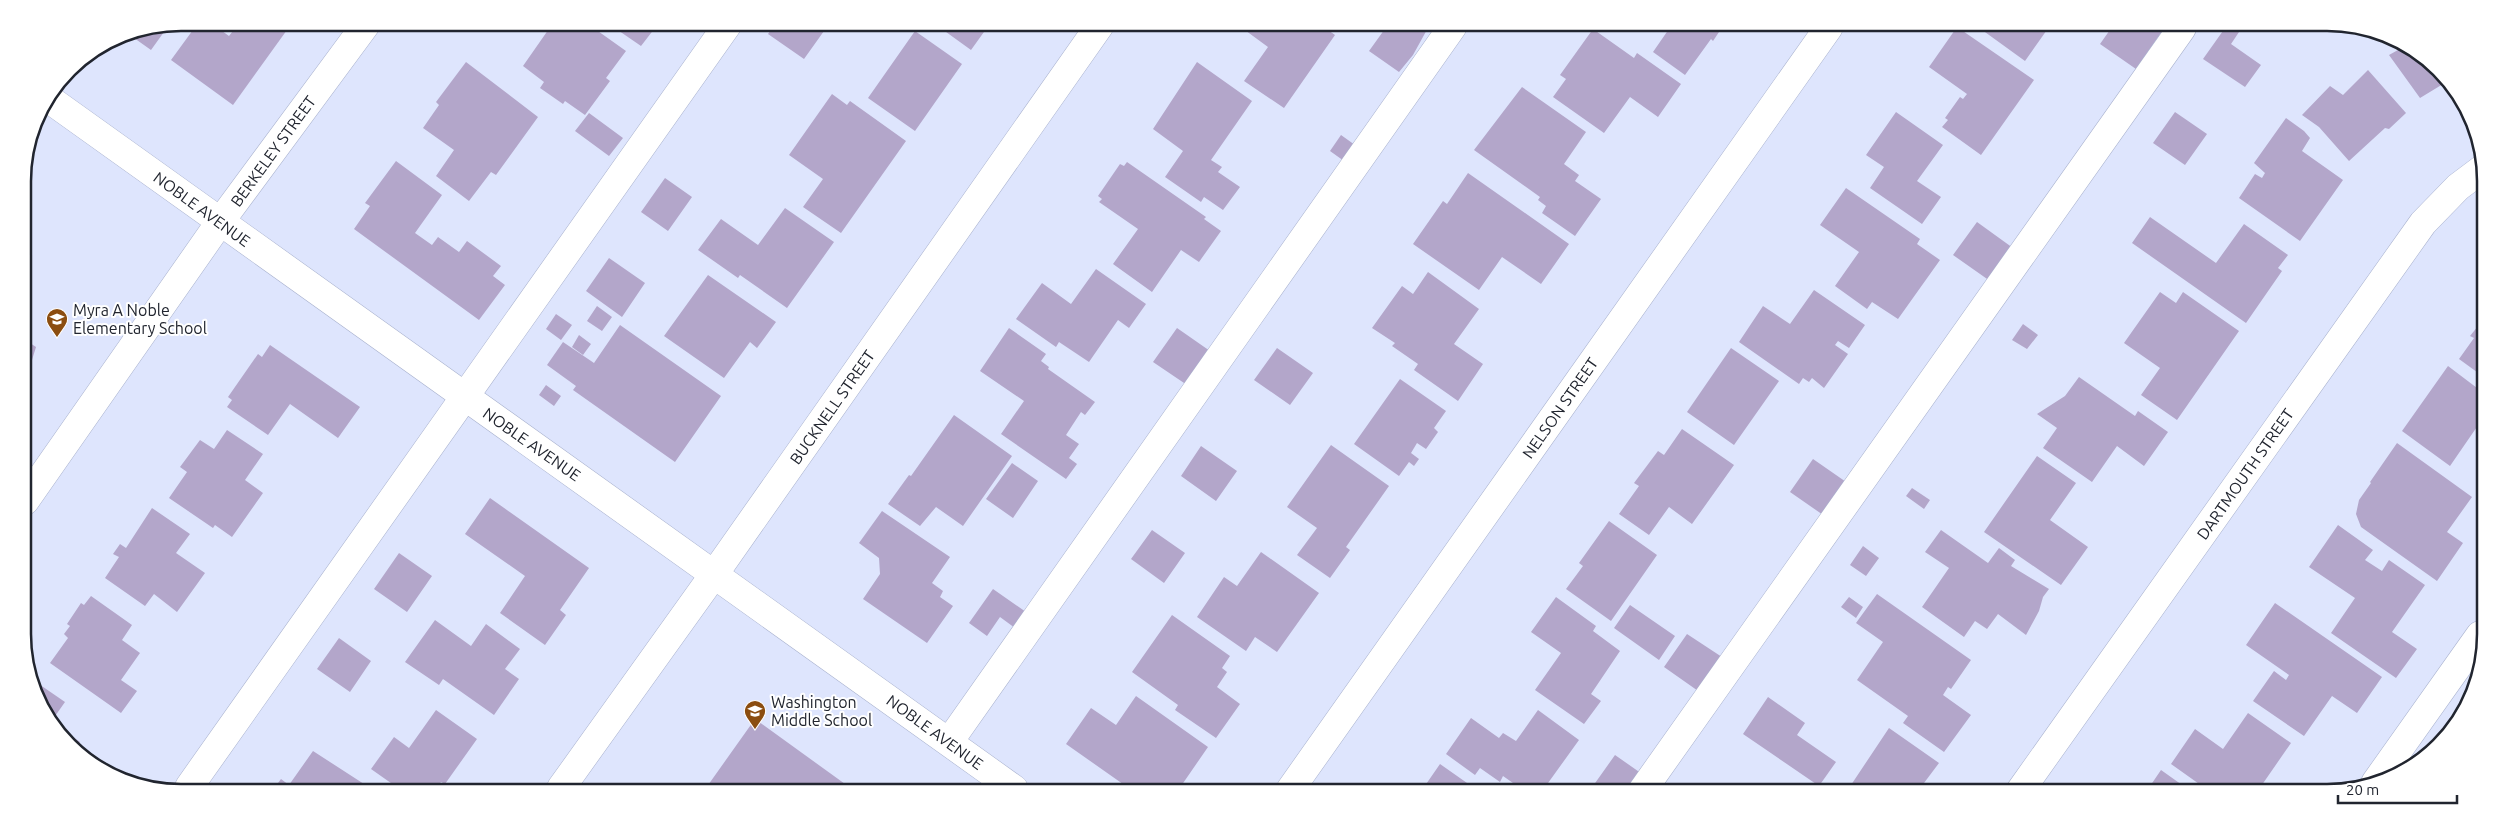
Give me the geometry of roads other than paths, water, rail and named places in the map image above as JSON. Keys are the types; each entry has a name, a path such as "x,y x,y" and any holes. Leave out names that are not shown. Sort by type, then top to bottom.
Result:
{"street":[{"path":"949,742 1450,31"},
{"name":"NELSON STREET","path":"1295,783 1826,31"},
{"path":"1647,783 2180,31"},
{"name":"BERKELEY STREET","path":"31,491 220,222 360,32"},
{"path":"191,784 723,32"},
{"name":"BUCKNELL STREET","path":"564,784 715,573 1095,32"},
{"name":"NOBLE AVENUE","path":"54,102 715,573 1007,784"},
{"name":"DARTMOUTH STREET","path":"2026,783 2423,223 2458,187 2476,173"},
{"path":"2382,773 2476,640"}],"place":[{"name":"Myra A Noble Elementary School","path":"57,338"},
{"name":"Washington Middle School","path":"755,730"}]}
